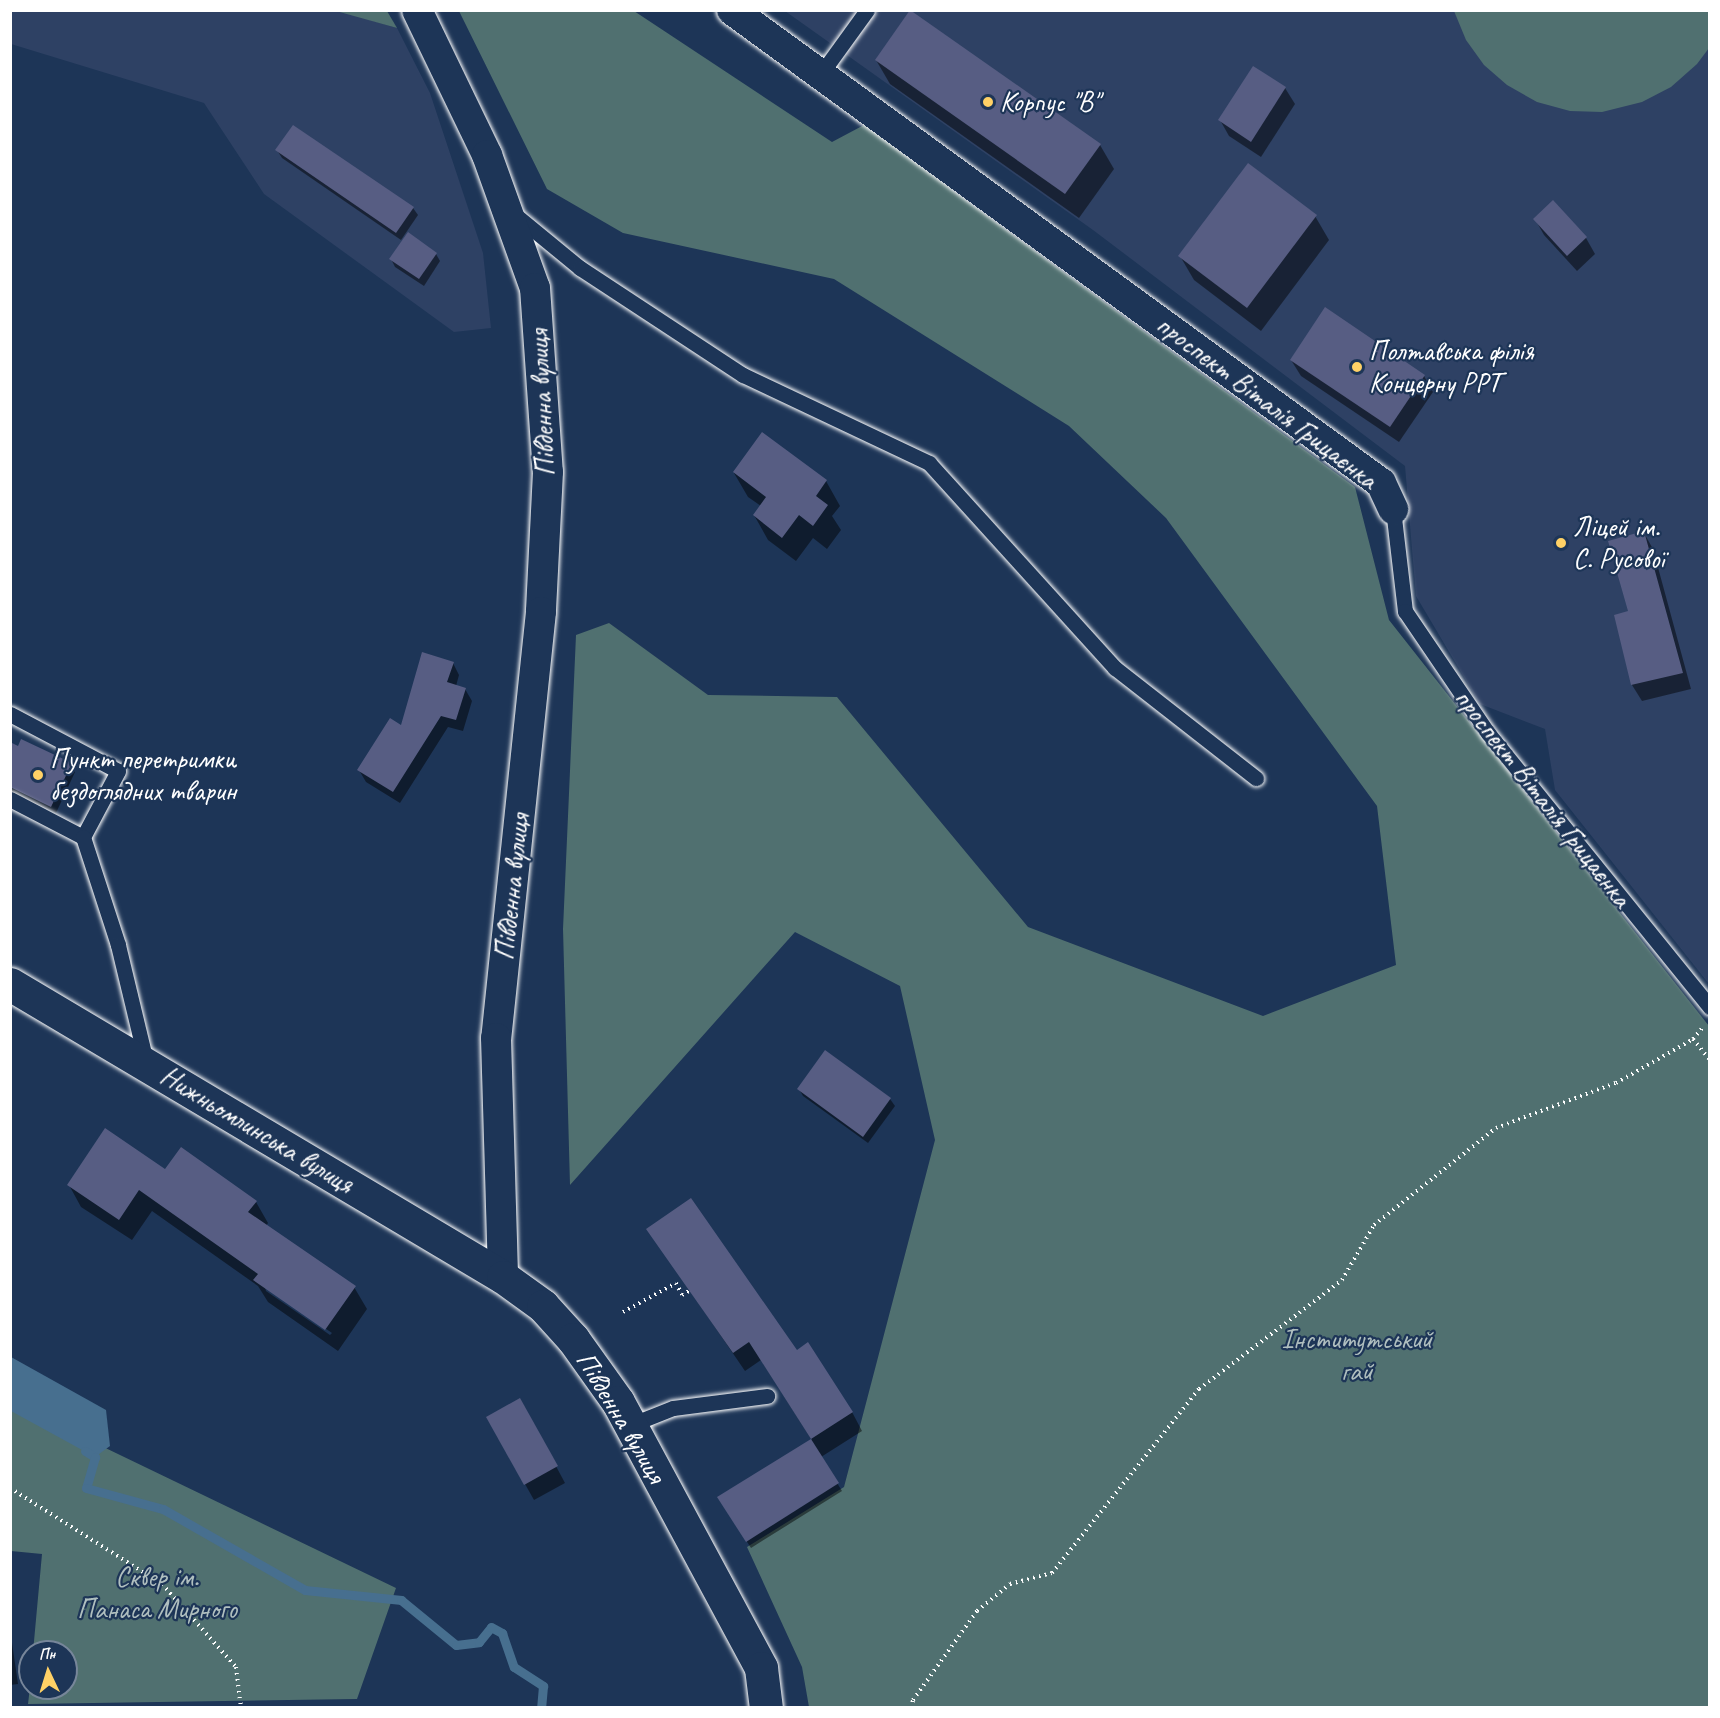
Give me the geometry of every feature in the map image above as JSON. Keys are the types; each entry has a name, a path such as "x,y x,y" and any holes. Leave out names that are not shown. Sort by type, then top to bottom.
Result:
{"main road":[{"name":"Нижньомлинська вулиця","path":"10,984 503,1277"},
{"name":"Південна вулиця","path":"503,1277 543,1306 573,1339 618,1402 761,1668 766,1707"}],"street":[{"name":"Південна вулиця","path":"417,10 487,155 535,288 548,472 541,612 496,1038 503,1277"},
{"name":"проспект Віталія Грицаєнка","path":"732,10 1381,483 1393,509"}],"lane":[{"path":"820,75 867,10"},
{"path":"506,207 580,268 743,375 929,463 1115,668 1256,778"},
{"name":"проспект Віталія Грицаєнка","path":"1393,509 1405,611 1488,733 1710,1007"},
{"path":"10,714 118,771 83,837"},
{"path":"10,799 83,837 118,945 147,1065"},
{"path":"630,1425 673,1408 767,1396"}],"path":[{"path":"911,1707 977,1611 1010,1584 1052,1573 1199,1389 1342,1280 1374,1225 1496,1128 1616,1083 1693,1039 1710,1019"},
{"path":"1693,1039 1710,1060"},
{"path":"623,1312 676,1282 682,1295 689,1291"},
{"path":"10,1488 162,1584 236,1667 241,1707"}],"shaded area":[{"path":"336,10 397,28 430,93 483,253 491,328 454,332 264,194 204,103 11,44 10,11"},
{"path":"785,11 1709,11 1709,984 1555,790 1545,729 1480,704 1416,596 1405,466 1093,230"},
{"path":"11,1357 106,1410 110,1446 95,1457 11,1411"}],"green space":[{"path":"336,11 387,11 397,28"},
{"name":"Інститутський гай","path":"459,11 634,11 832,142 864,125 1355,487 1389,620 1709,1026 1709,1707 809,1707 802,1667 747,1547 844,1487 935,1140 900,986 795,932 570,1185 563,929 576,635 609,623 708,695 837,697 1028,927 1263,1016 1396,965 1377,806 1166,518 1069,426 834,279 623,233 547,189"},
{"path":"1454,11 1709,11 1709,48 1697,64 1671,87 1642,102 1602,112 1570,111 1537,102 1507,85 1484,65 1466,40"},
{"name":"Сквер ім. Панаса Мирного","path":"10,1402 396,1588 357,1699 28,1704 28,1700 78,1700 78,1640 34,1640 42,1554 11,1551"}],"building":[{"name":"Корпус \"В\"","path":"910,10 1101,144 1065,194 875,60"},
{"path":"1253,66 1286,87 1251,142 1218,120"},
{"path":"293,125 414,207 396,233 275,150"},
{"path":"1248,163 1317,215 1247,308 1178,256"},
{"path":"1553,200 1587,237 1567,256 1533,219"},
{"path":"408,232 437,253 419,279 389,259"},
{"name":"Полтавська філія Концерну РРТ","path":"1325,307 1425,375 1390,427 1290,360"},
{"path":"762,432 827,480 816,496 828,505 813,526 799,515 782,538 753,515 766,497 733,472"},
{"path":"1644,531 1683,673 1631,685 1614,615 1628,611 1608,541"},
{"path":"422,652 454,662 447,682 466,688 456,720 441,716 393,792 357,770 390,718 401,725"},
{"name":"Пункт перетримки бездоглядних тварин","path":"21,739 72,763 51,807 10,787 10,742 18,746"},
{"path":"825,1050 891,1098 863,1137 797,1089"},
{"path":"105,1128 165,1169 181,1147 257,1201 248,1212 356,1286 325,1330 253,1280 258,1274 139,1190 119,1220 67,1185"},
{"path":"691,1198 797,1350 808,1342 853,1412 811,1439 749,1342 733,1353 646,1229"},
{"path":"520,1398 558,1466 524,1485 486,1417"},
{"path":"811,1439 839,1483 746,1542 717,1497"}],"waterway":[{"path":"85,1451 95,1457 86,1488 163,1509 305,1590 401,1600 456,1645 479,1642 491,1627 502,1633 514,1667 543,1686 541,1708"}],"place":[{"name":"Корпус \"В\"","path":"988,102"},
{"name":"Полтавська філія Концерну РРТ","path":"1357,367"},
{"name":"Ліцей ім. С. Русової","path":"1561,543"},
{"name":"Пункт перетримки бездоглядних тварин","path":"38,775"}]}
